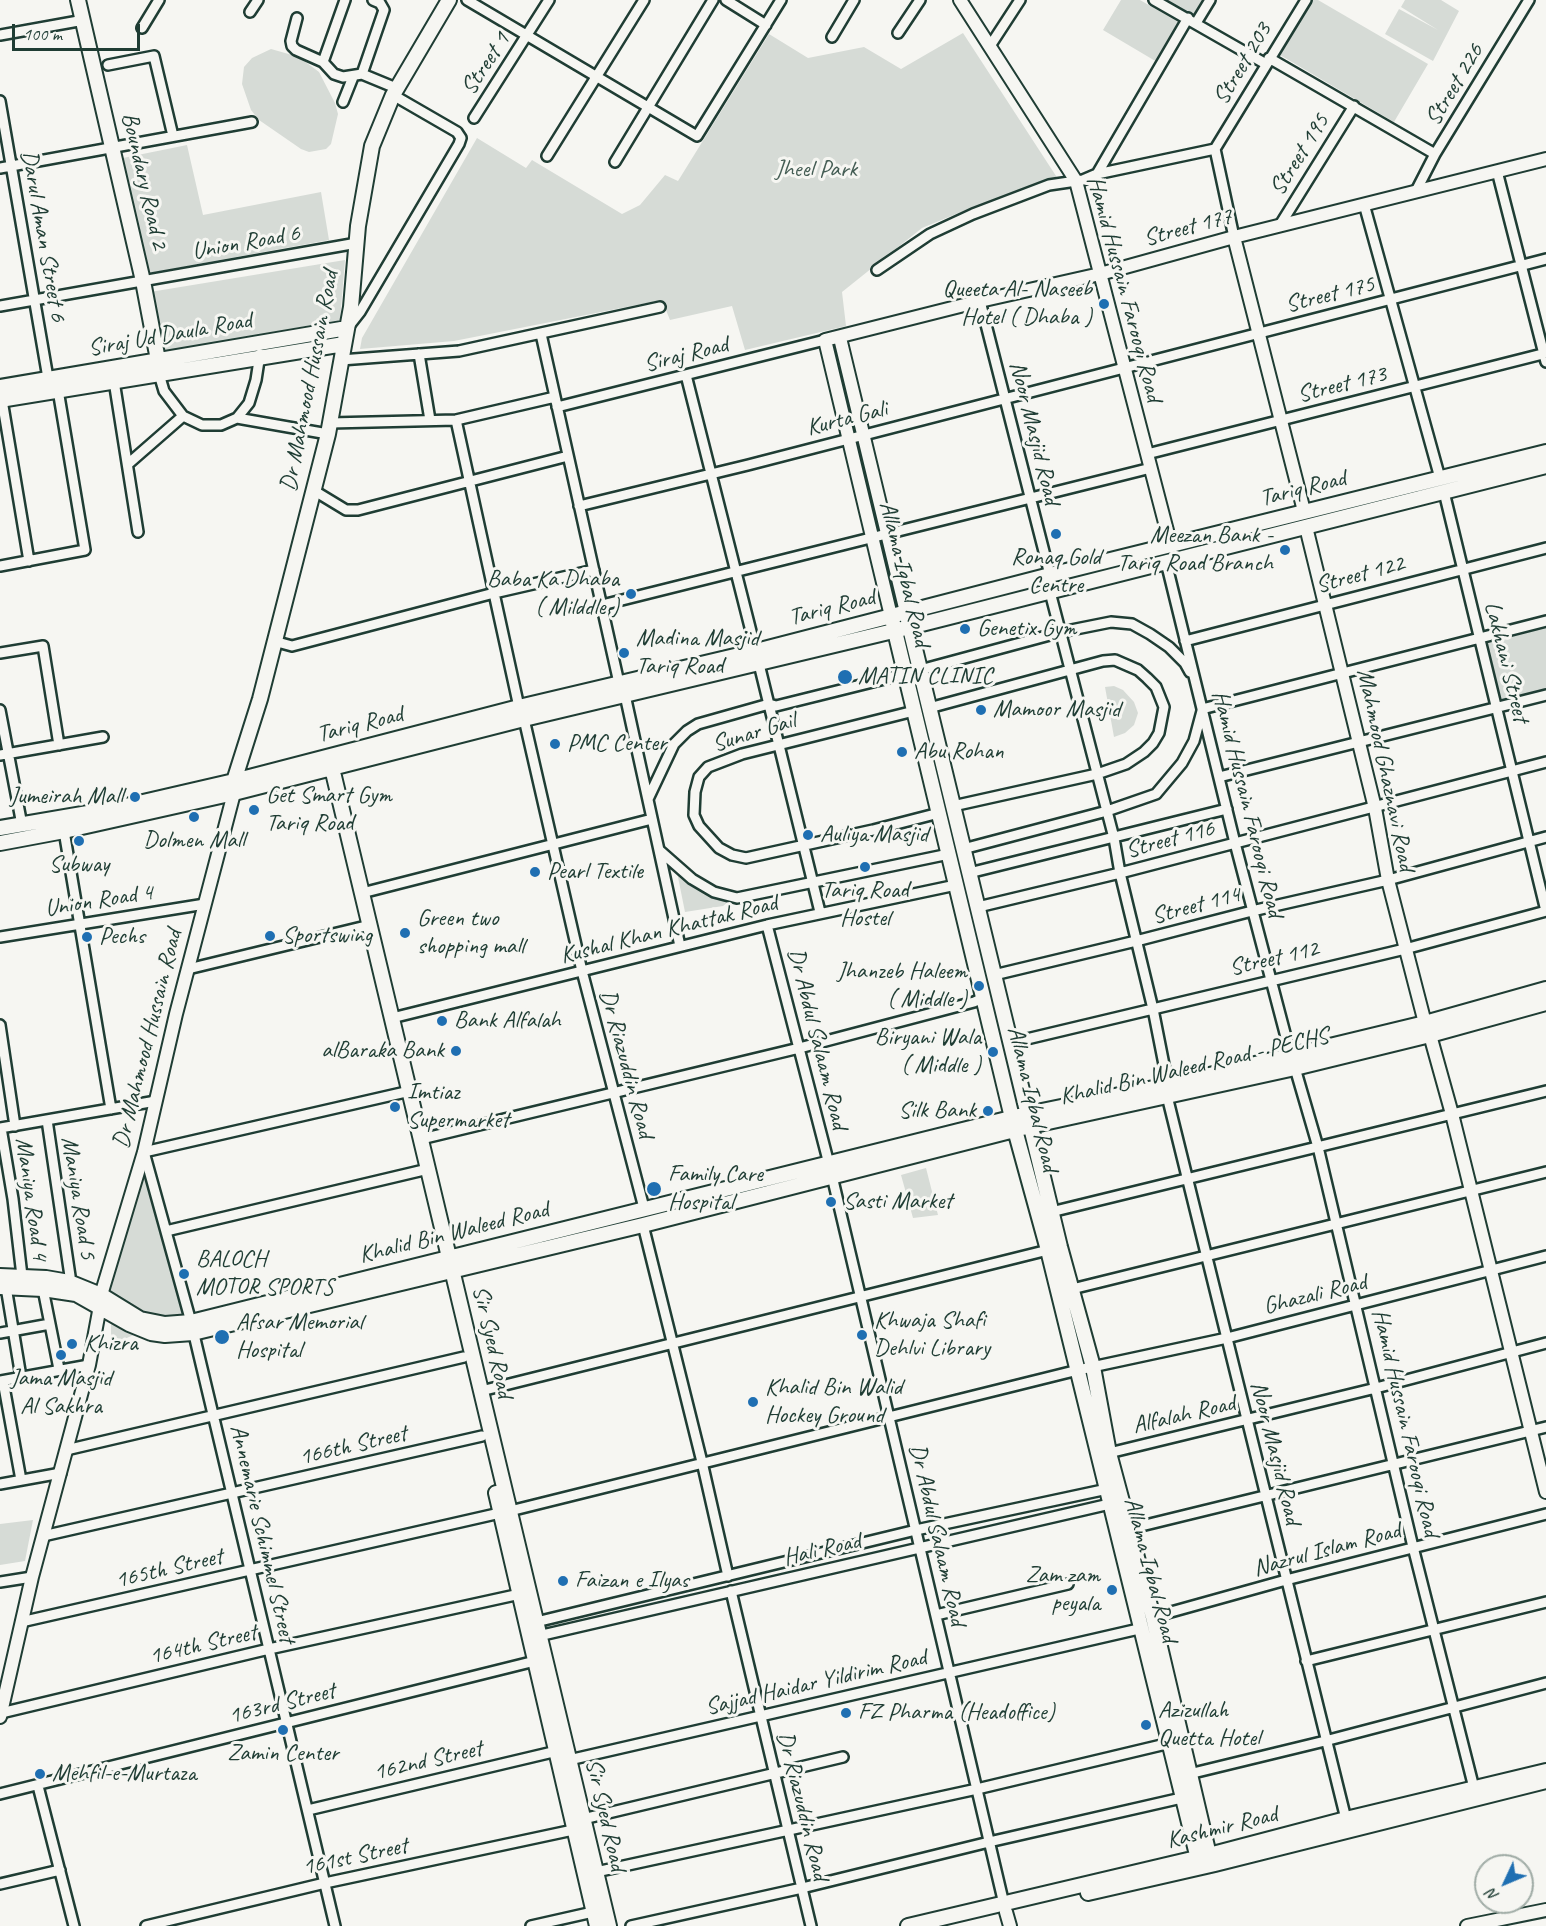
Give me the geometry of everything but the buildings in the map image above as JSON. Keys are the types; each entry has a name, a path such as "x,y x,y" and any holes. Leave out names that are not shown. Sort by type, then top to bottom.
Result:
{"main road":[{"name":"Boundary Road 2","path":"78,0 143,281 158,367"},
{"name":"Dr Mahmood Hussain Road","path":"234,787 276,640 329,428 347,328 361,206 372,146 395,92 449,0"},
{"name":"Siraj Ud Daula Road","path":"1,396 114,381 158,367 259,343 347,328"},
{"name":"Siraj Ud Daula Road","path":"1,396 48,378 260,358 344,344"},
{"name":"Tariq Road","path":"757,658 891,616 1050,574 1546,452"},
{"name":"Tariq Road","path":"234,787 622,689 757,658 910,627 1546,466"},
{"name":"Allama Iqbal Road","path":"906,612 1051,1212 1054,1249 1078,1370 1116,1502 1170,1743 1189,1796 1205,1861"},
{"name":"Allama Iqbal Road","path":"891,616 1014,1124 1054,1249 1072,1290 1092,1367 1109,1453 1112,1488"},
{"name":"Tariq Road","path":"234,787 328,769 522,713"},
{"name":"Sir Syed Road","path":"328,769 362,893 366,926 392,1018 405,1092 421,1139 424,1171"},
{"name":"Sir Syed Road","path":"328,769 424,1171 451,1264 482,1436 499,1488"},
{"path":"0,828 234,787"},
{"path":"0,843 64,831 234,787"},
{"name":"Khalid Bin Waleed Road - PECHS","path":"1427,1029 1546,989"},
{"name":"Khalid Bin Waleed Road - PECHS","path":"643,1225 830,1170 1029,1120 1168,1091 1546,1003"},
{"name":"Khalid Bin Waleed Road - PECHS","path":"644,1208 830,1170"},
{"name":"Khalid Bin Waleed Road","path":"451,1264 644,1208"},
{"name":"Khalid Bin Waleed Road","path":"2,1283 76,1294 100,1301 151,1322 192,1327 340,1286 643,1225"},
{"name":"Sir Syed Road","path":"451,1264 464,1357 481,1391 499,1488 533,1630 569,1760 573,1830 595,1894 609,1926"},
{"name":"Khalid Bin Waleed Road","path":"2,1283 22,1276 69,1282 100,1301"},
{"name":"Allama Iqbal Road","path":"1116,1502 1129,1529 1153,1617 1189,1774 1189,1796"},
{"name":"Sir Syed Road","path":"505,1512 520,1594 533,1630 535,1661 557,1751 583,1819 596,1872 593,1912 597,1926"},
{"name":"Kashmir Road","path":"1205,1861 1346,1819 1546,1771"},
{"name":"Kashmir Road","path":"908,1926 1005,1908 1546,1781"},
{"name":"Kashmir Road","path":"945,1926 1005,1908"}],"street":[{"path":"141,28 159,0"},
{"path":"250,12 258,0"},
{"path":"323,62 345,0"},
{"path":"343,102 358,76 384,10 380,3 372,0"},
{"path":"467,0 697,136 781,0"},
{"name":"Street 1","path":"474,118 549,0"},
{"path":"547,156 644,0"},
{"path":"615,162 712,0"},
{"path":"726,0 766,25"},
{"path":"832,37 854,0"},
{"path":"898,33 920,0"},
{"name":"Hamid Hussain Farooqi Road","path":"960,0 1076,181 1171,546"},
{"path":"990,46 1020,0"},
{"path":"1154,0 1354,106 1436,154"},
{"path":"1097,174 1192,21 1210,0"},
{"name":"Street 203","path":"1215,149 1306,0"},
{"name":"Street 226","path":"1416,191 1529,0"},
{"path":"297,18 291,41 292,46 323,62 334,74 343,77 358,76 395,92 457,132 461,138 366,302 347,328"},
{"path":"0,35 84,20"},
{"path":"108,65 154,56 173,136"},
{"name":"Darul Aman Street 6","path":"0,101 48,378"},
{"name":"Street 195","path":"1280,225 1354,106"},
{"path":"0,168 252,122"},
{"path":"876,270 930,234 1049,184 1076,181 1097,174 1215,149 1234,237 1304,511"},
{"name":"Street 177","path":"825,340 1100,274 1280,225 1545,158"},
{"path":"1497,171 1545,356"},
{"path":"1364,204 1440,478"},
{"name":"Union Road 6","path":"0,306 357,243"},
{"name":"Street 175","path":"1125,368 1546,259"},
{"name":"Noor Masjid Road","path":"980,301 1050,574"},
{"path":"341,360 459,351 660,307"},
{"path":"541,334 680,946"},
{"name":"Allama Iqbal Road","path":"840,338 906,612"},
{"name":"Allama Iqbal Road","path":"825,340 891,616"},
{"name":"Siraj Road","path":"557,407 825,340"},
{"path":"158,367 164,391 183,416 202,425 221,425 237,418 249,403 260,358 259,343"},
{"path":"419,354 430,420"},
{"name":"Street 173","path":"1147,454 1545,356"},
{"name":"Kurta Gali","path":"579,506 1125,368"},
{"path":"686,375 820,912"},
{"path":"114,381 138,532"},
{"path":"0,566 86,550 58,390"},
{"path":"1,396 29,561"},
{"path":"237,418 329,428 456,420 555,397"},
{"path":"128,464 183,416"},
{"name":"Dr Riazuddin Road","path":"456,420 582,971 644,1208"},
{"path":"314,490 346,510 358,510 568,456"},
{"path":"602,605 1151,468"},
{"name":"Lakhani Street","path":"1444,492 1546,910"},
{"name":"Mahmood Ghaznavi Road","path":"1306,526 1375,808 1388,880 1405,949 1452,1114 1546,1492"},
{"name":"Street 122","path":"1185,641 1546,548"},
{"name":"Hamid Hussain Farooqi Road","path":"1166,562 1252,911 1318,1147 1413,1548 1474,1788"},
{"path":"276,640 281,644 292,646 494,593 594,570"},
{"name":"Noor Masjid Road","path":"1050,592 1114,838 1120,873 1153,1009 1168,1091 1188,1179 1346,1819"},
{"path":"963,849 1107,811 1155,794 1182,763 1194,741 1202,709 1546,621"},
{"path":"920,670 1061,632 1111,622 1132,624 1169,647 1185,663 1195,682"},
{"path":"0,653 43,646 59,745"},
{"path":"930,708 1115,660 1138,670 1156,687 1164,707 1159,733 1154,743 1144,753 1126,764 1097,774 953,806"},
{"path":"648,799 674,744 698,724 769,704 776,706 905,674"},
{"path":"1219,777 1546,695"},
{"path":"0,710 4,754 22,825"},
{"name":"Sunar Gail","path":"914,711 742,754 708,767 699,777 693,815 707,838 719,848 732,855 746,858 939,813"},
{"path":"4,754 103,737"},
{"name":"Street 116","path":"978,907 1375,808 1546,762"},
{"name":"Dr Mahmood Hussain Road","path":"0,1715 32,1577 89,1365 100,1301 144,1152 234,787"},
{"path":"969,873 1227,809"},
{"path":"362,893 652,819"},
{"path":"64,831 111,1109"},
{"name":"Street 114","path":"994,975 1388,880 1546,837"},
{"path":"659,850 692,879 714,892 737,898 949,854"},
{"name":"Kushal Khan Khattak Road","path":"392,1018 820,912 956,885"},
{"name":"Union Road 4","path":"0,937 205,904"},
{"name":"Street 112","path":"1010,1044 1405,949 1546,910"},
{"name":"Dr Abdul Salaam Road","path":"767,925 861,1297 1005,1908"},
{"path":"188,969 366,926"},
{"path":"421,1139 799,1048 983,998"},
{"path":"0,1025 15,1126"},
{"path":"1051,1212 1546,1091"},
{"path":"144,1152 405,1092"},
{"path":"0,1128 156,1101"},
{"name":"Maniya Road 5","path":"46,1120 70,1276 69,1282"},
{"name":"Maniya Road 4","path":"0,1128 13,1200 22,1276"},
{"name":"Annemarie Schimmel Street","path":"144,1152 192,1327 335,1926"},
{"path":"166,1231 424,1171"},
{"path":"1072,1290 1546,1172"},
{"path":"643,1225 732,1590"},
{"path":"481,1391 1054,1249"},
{"name":"Ghazali Road","path":"889,1418 1078,1370 1227,1338 1546,1256"},
{"path":"2,1283 21,1377"},
{"path":"43,1288 59,1369"},
{"path":"0,1333 50,1324"},
{"name":"Alfalah Road","path":"1109,1453 1376,1388 1546,1343"},
{"path":"66,1450 464,1357"},
{"path":"21,1480 2,1381 89,1365"},
{"name":"165th Street","path":"21,1622 505,1512 889,1418"},
{"path":"1129,1529 1546,1427"},
{"name":"166th Street","path":"43,1536 482,1436"},
{"path":"0,1484 61,1473"},
{"name":"Hali Road","path":"533,1630 729,1576 916,1530 1112,1488"},
{"name":"Hali Road","path":"533,1630 732,1590 1116,1502"},
{"name":"Nazrul Islam Road","path":"1153,1617 1286,1580 1546,1514"},
{"path":"729,1576 732,1590"},
{"path":"0,1582 32,1577"},
{"path":"936,1615 1068,1584"},
{"name":"Dr Riazuddin Road","path":"732,1590 811,1926"},
{"name":"164th Street","path":"0,1715 269,1649 520,1594"},
{"path":"1306,1661 1546,1602"},
{"name":"Sajjad Haidar Yildirim Road","path":"569,1760 1143,1628"},
{"name":"163rd Street","path":"0,1794 535,1661"},
{"path":"1189,1774 1546,1683"},
{"path":"596,1872 977,1789 1170,1743"},
{"name":"162nd Street","path":"308,1810 557,1751"},
{"path":"583,1819 843,1757"},
{"path":"38,1786 74,1926"},
{"path":"631,1926 1189,1796"},
{"name":"161st Street","path":"146,1926 325,1882 573,1830"},
{"path":"0,1884 60,1870"},
{"path":"1005,1908 1010,1926"},
{"path":"1467,1926 1499,1922 1546,1910"},
{"path":"531,1926 593,1912"}],"green space":[{"path":"1121,0 1140,0 1180,23 1157,62 1103,30"},
{"path":"1164,0 1204,0 1196,13 1191,16"},
{"path":"1312,0 1318,0 1428,64 1394,122 1280,55"},
{"path":"1405,0 1441,0 1459,11 1433,61 1385,34 1399,9 1438,30 1401,7"},
{"name":"Jheel Park","path":"963,33 1058,179 973,207 922,228 842,292 846,326 745,350 732,306 670,320 662,300 454,341 360,349 362,338 477,138 526,168 532,160 622,214 640,205 665,175 678,181 769,34 808,58 864,47 901,69"},
{"path":"271,49 299,57 319,72 335,103 338,114 331,144 326,149 309,152 301,149 259,120 251,110 242,84 244,67 252,58"},
{"path":"187,145 203,215 321,192 329,240 149,273 123,158"},
{"path":"345,260 340,320 160,352 150,292"},
{"path":"1546,621 1546,695 1497,707 1480,639"},
{"path":"1114,686 1123,690 1134,702 1138,713 1134,725 1125,733 1114,737 1105,687"},
{"path":"677,872 732,899 723,906 685,912"},
{"path":"144,1152 191,1317 176,1320 157,1316 144,1312 110,1293"},
{"path":"926,1168 938,1215 913,1218 901,1175"},
{"path":"111,1321 138,1333 111,1345"},
{"path":"33,1520 25,1561 0,1565 0,1524"}],"place":[{"name":"Queeta Al- Naseeb Hotel ( Dhaba )","path":"1104,304"},
{"name":"Ronaq Gold Centre","path":"1056,534"},
{"name":"Meezan Bank - Tariq Road Branch","path":"1285,550"},
{"name":"Baba Ka Dhaba ( Milddle )","path":"631,594"},
{"name":"Genetix Gym","path":"965,629"},
{"name":"Madina Masjid Tariq Road","path":"624,653"},
{"name":"MATIN CLINIC","path":"845,677"},
{"name":"Mamoor Masjid","path":"981,710"},
{"name":"PMC Center","path":"555,744"},
{"name":"Abu Rohan","path":"902,752"},
{"name":"Jumeirah Mall","path":"135,797"},
{"name":"Get Smart Gym Tariq Road","path":"254,810"},
{"name":"Dolmen Mall","path":"194,817"},
{"name":"Auliya Masjid","path":"808,835"},
{"name":"Subway","path":"79,841"},
{"name":"Tariq Road Hostel","path":"865,867"},
{"name":"Pearl Textile","path":"535,872"},
{"name":"Green two shopping mall","path":"405,933"},
{"name":"Sportswing","path":"270,936"},
{"name":"Pechs","path":"87,937"},
{"name":"Jhanzeb Haleem ( Middle )","path":"979,986"},
{"name":"Bank Alfalah","path":"442,1021"},
{"name":"alBaraka Bank","path":"456,1051"},
{"name":"Biryani Wala ( Middle )","path":"993,1052"},
{"name":"Imtiaz Supermarket","path":"395,1107"},
{"name":"Silk Bank","path":"988,1111"},
{"name":"Family Care Hospital","path":"654,1189"},
{"name":"Sasti Market","path":"831,1202"},
{"name":"BALOCH MOTOR SPORTS","path":"184,1274"},
{"name":"Khwaja Shafi Dehlvi Library","path":"862,1335"},
{"name":"Afsar Memorial Hospital","path":"222,1337"},
{"name":"Khizra","path":"72,1344"},
{"name":"Jama Masjid Al Sakhra","path":"61,1355"},
{"name":"Khalid Bin Walid Hockey Ground","path":"753,1402"},
{"name":"Faizan e Ilyas","path":"563,1581"},
{"name":"Zam zam peyala","path":"1112,1590"},
{"name":"FZ Pharma (Headoffice)","path":"846,1713"},
{"name":"Azizullah Quetta Hotel","path":"1146,1725"},
{"name":"Zamin Center","path":"283,1730"},
{"name":"Mehfil-e-Murtaza","path":"40,1774"}]}
